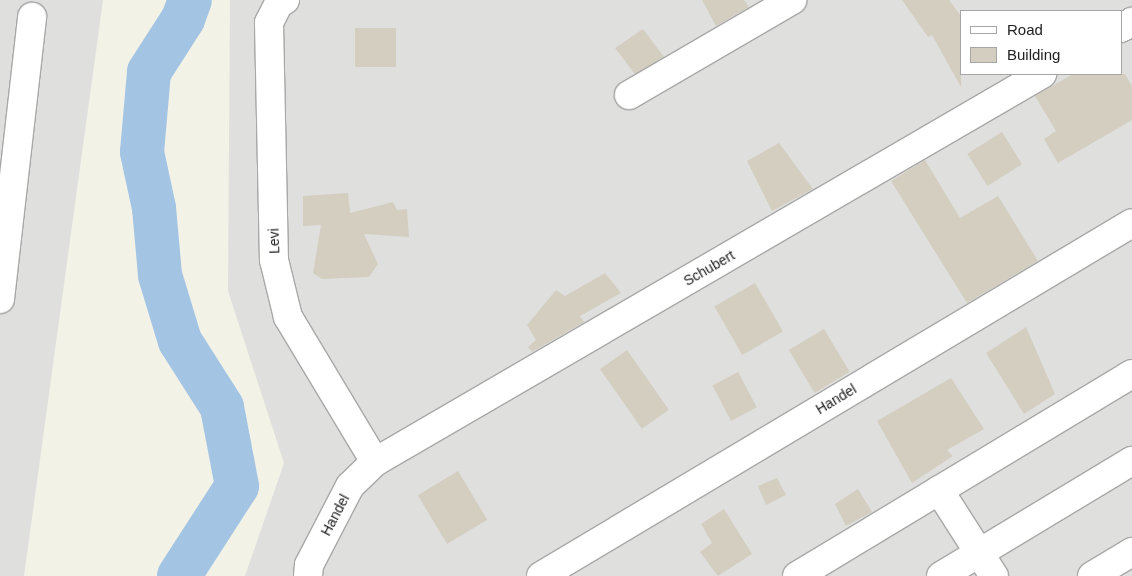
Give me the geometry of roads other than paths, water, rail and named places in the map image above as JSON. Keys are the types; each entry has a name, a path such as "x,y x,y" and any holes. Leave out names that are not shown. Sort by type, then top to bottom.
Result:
{"street":[{"name":"Levi","path":"285,0 279,3 269,23 274,260 288,317 375,462"},
{"path":"629,95 792,0"},
{"path":"0,299 32,17"},
{"name":"Schubert","path":"375,462 1040,75"},
{"name":"Handel","path":"541,576 1132,222"},
{"path":"797,576 1132,374"},
{"path":"941,576 1132,461"},
{"name":"Handel","path":"308,576 309,565 350,486 375,462"},
{"path":"939,490 994,576"},
{"path":"1092,576 1132,552"}],"waterway":[{"path":"179,576 237,486 222,407 180,341 160,275 154,208 142,152 149,72 183,19 190,0"}]}
